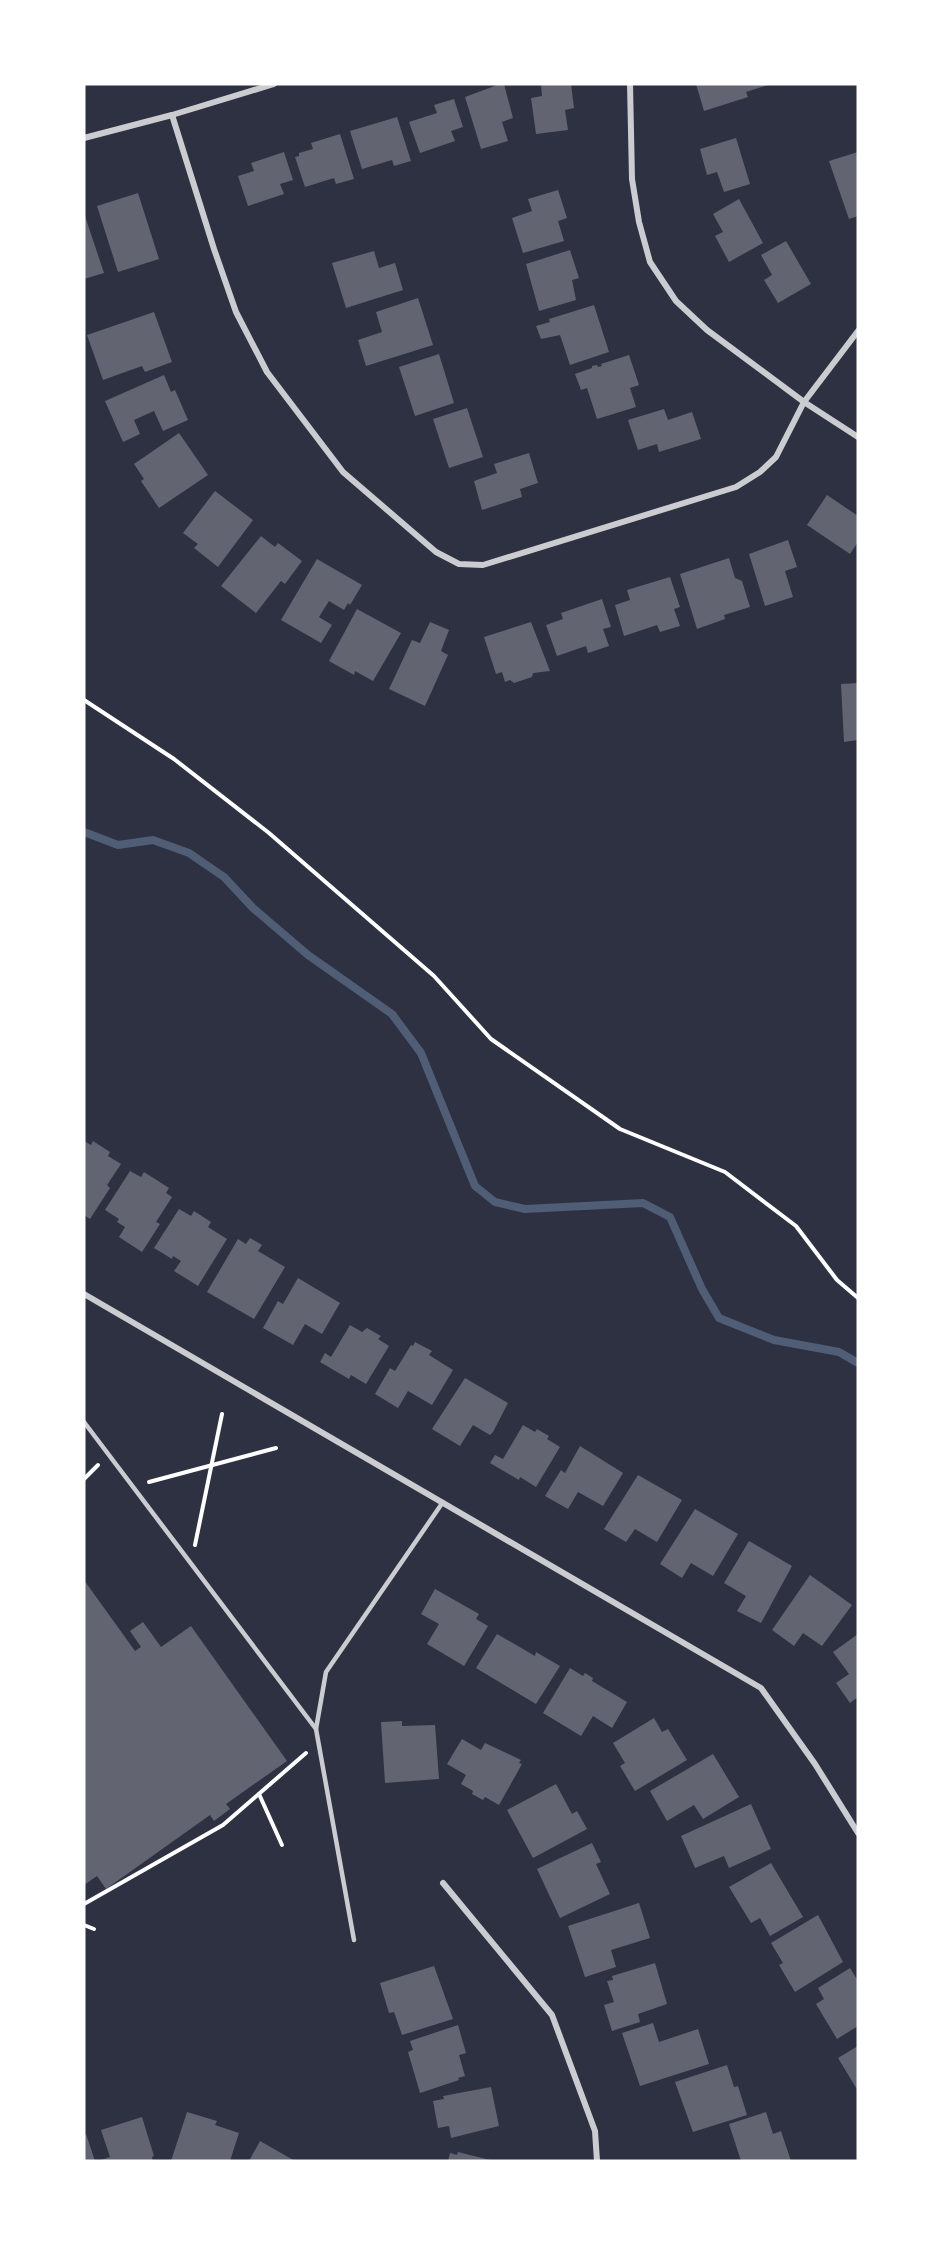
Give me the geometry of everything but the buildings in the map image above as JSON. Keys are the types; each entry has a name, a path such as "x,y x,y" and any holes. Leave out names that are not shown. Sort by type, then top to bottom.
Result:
{"street":[{"path":"84,138 172,116 274,84"},
{"path":"630,84 632,179 639,222 650,262 676,301 707,330 804,402 858,437"},
{"path":"172,116 236,312 267,372 343,471 436,552 459,564 483,565 736,487 760,472 776,457 804,402 858,331"},
{"path":"84,1294 760,1688 815,1764 858,1833"},
{"path":"443,1883 552,2015 595,2131 597,2161"}],"lane":[{"path":"84,1422 316,1729"},
{"path":"354,1940 316,1729 326,1672 443,1502"}],"path":[{"path":"84,700 174,759 269,833 434,975 491,1039 620,1129 724,1172 796,1226 837,1280 858,1298"},
{"path":"194,1548 222,1414"},
{"path":"148,1482 276,1448"},
{"path":"84,1904 223,1825 318,1743"},
{"path":"259,1794 282,1845"},
{"path":"84,1924 94,1929"}],"waterway":[{"path":"84,832 118,845 153,840 189,853 224,877 253,908 308,955 392,1014 421,1053 475,1186 495,1202 525,1209 643,1203 670,1217 702,1289 719,1318 774,1340 839,1352 858,1363"}]}
